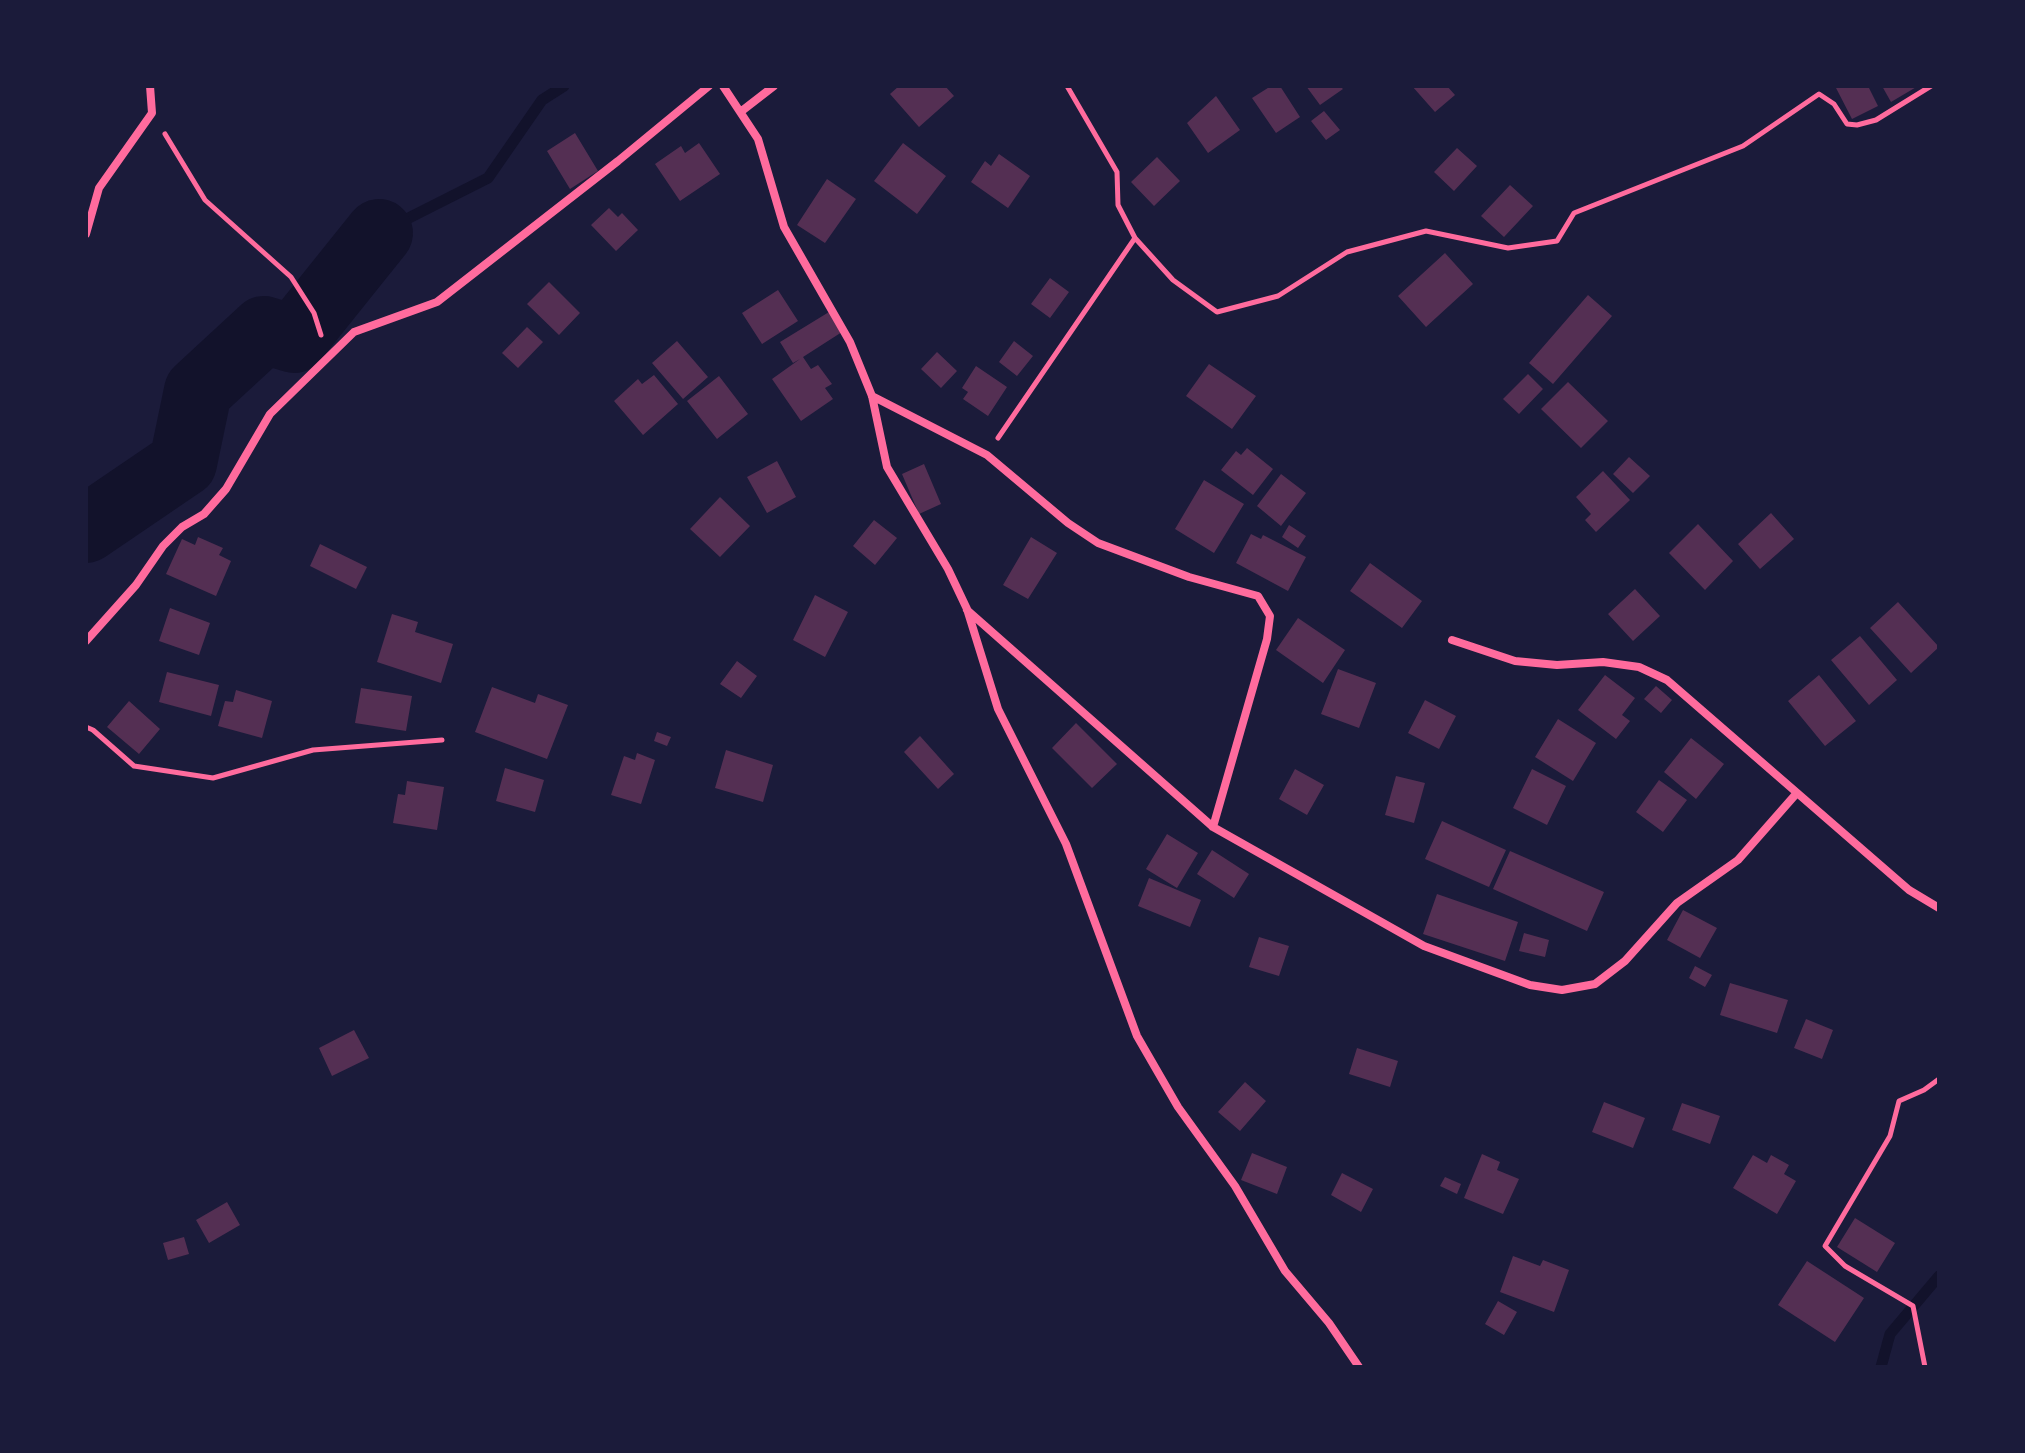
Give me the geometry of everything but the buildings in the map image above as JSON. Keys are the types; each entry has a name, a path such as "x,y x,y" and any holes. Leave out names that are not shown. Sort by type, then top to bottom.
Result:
{"street":[{"path":"86,234 99,188 152,113 150,86"},
{"path":"86,641 136,585 163,546 182,527 204,514 226,489 270,414 354,332 437,302 709,86"},
{"path":"723,86 743,110 758,139 784,227 843,328 872,396 887,467 948,569 967,609 998,709 1066,844 1137,1036 1178,1107 1235,1186 1285,1271 1329,1323 1359,1367"},
{"path":"743,110 774,86"},
{"path":"872,396 987,455 1068,523 1098,543 1189,577 1258,596 1270,616 1267,639 1213,827"},
{"path":"967,609 1213,827 1424,946 1530,985 1562,990 1595,984 1625,961 1677,903 1738,860 1796,794"},
{"path":"1452,640 1515,661 1557,665 1603,662 1639,667 1667,680 1909,890 1939,908"}],"path":[{"path":"1067,86 1117,172 1118,205 1135,238 1173,280 1217,312 1278,296 1347,252 1426,231 1508,248 1557,241 1574,213 1743,146 1819,94 1834,104 1847,124 1857,125 1876,120 1931,86"},
{"path":"152,113 205,200 291,277 314,313 327,358"},
{"path":"987,455 1135,238"},
{"path":"86,727 134,766 213,778 313,750 442,740"},
{"path":"1925,1367 1913,1306 1845,1266 1825,1246 1890,1136 1899,1101 1924,1090 1939,1079"}],"waterway":[{"path":"379,233 488,178 542,100 564,86"},
{"path":"86,529 183,463 198,391 264,330 294,339 379,233"},
{"path":"1881,1367 1890,1334 1939,1276"}]}
